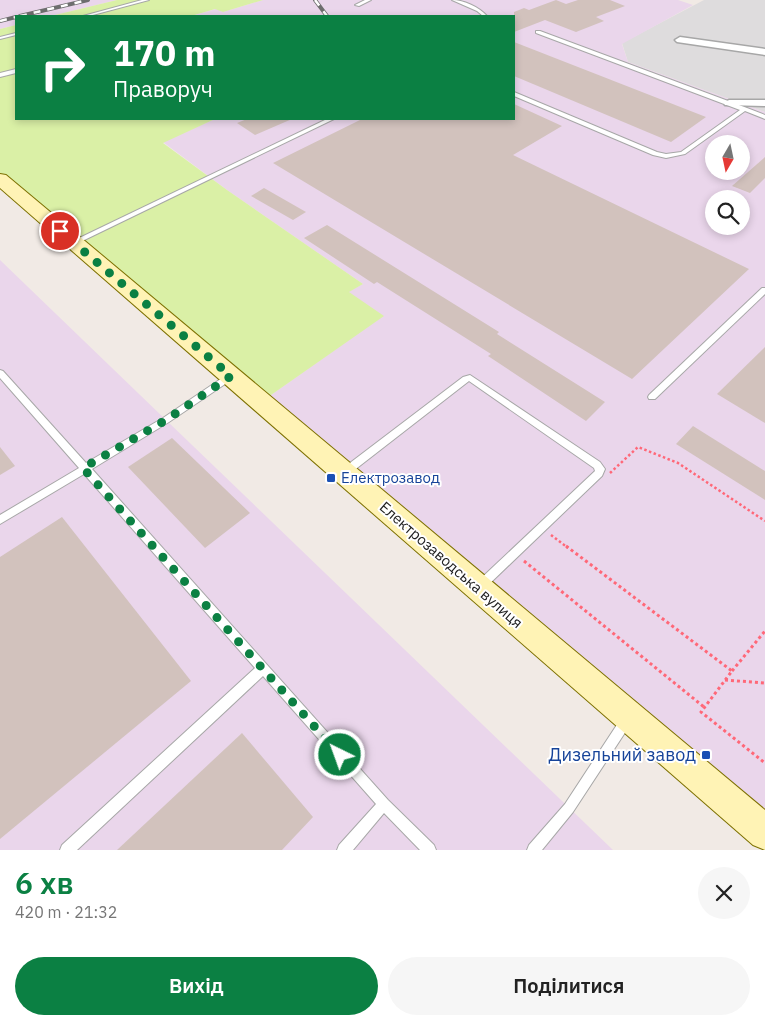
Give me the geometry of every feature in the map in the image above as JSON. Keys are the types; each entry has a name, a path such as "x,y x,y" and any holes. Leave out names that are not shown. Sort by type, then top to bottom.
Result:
{"main road":[{"name":"Електрозаводська вулиця","path":"3,185 74,242 765,833"}],"street":[{"path":"680,40 765,52"},
{"path":"729,103 765,103"}],"lane":[{"path":"89,15 147,0"},
{"path":"357,5 369,0"},
{"path":"454,0 479,10 484,15"},
{"path":"538,32 765,117"},
{"path":"0,38 15,34"},
{"path":"0,76 15,71"},
{"path":"515,94 655,154 666,156 683,153 745,109"},
{"path":"74,242 329,120"},
{"path":"652,397 765,290"},
{"path":"0,374 384,804 429,850"},
{"path":"0,520 83,468 166,420 231,376"},
{"path":"344,473 466,379 470,378 600,469 599,473 478,588"},
{"path":"67,850 263,668"},
{"path":"534,850 569,808 629,717"},
{"path":"344,850 384,804"},
{"path":"760,850 765,842"}],"path":[{"path":"603,480 638,447 678,463 765,521"},
{"path":"542,528 732,671"},
{"path":"515,554 704,708"},
{"path":"765,631 701,712 765,763"},
{"path":"725,680 765,683"}],"shaded area":[{"path":"0,0 117,0 55,15 15,15 15,25 0,29"},
{"path":"263,0 678,0 693,5 622,44 628,62 765,112 765,833 261,402 383,316 348,292 363,284 227,190 163,142 213,120 515,120 515,15 195,15 216,9 223,12"},
{"path":"704,0 765,0 765,112 628,62 622,43"},
{"path":"0,260 166,420 613,850 0,850"}],"green space":[{"path":"117,0 263,0 223,12 215,9 194,15 55,15"},
{"path":"15,25 15,120 213,120 163,143 227,190 363,284 349,292 384,316 261,402 0,179 0,29"}],"building":[{"path":"556,0 566,4 578,0 610,0 625,6 596,17 604,21 576,32 545,20 515,32 514,12 524,8 529,10"},
{"path":"515,42 706,117 671,142 515,76"},
{"path":"515,104 562,126 513,155 749,269 632,379 273,163 360,120 515,120"},
{"path":"244,120 290,120 255,135 237,123"},
{"path":"765,157 765,178 750,193 750,190 742,190 732,186 739,180 750,180 750,170"},
{"path":"264,188 306,212 293,220 251,196"},
{"path":"327,225 499,332 497,334 605,402 586,421 488,356 491,354 377,282 374,284 304,238"},
{"path":"765,347 765,423 717,394"},
{"path":"693,426 765,471 765,500 676,444"},
{"path":"172,438 250,513 205,548 128,467"},
{"path":"0,447 15,466 0,475"},
{"path":"62,517 191,681 0,839 0,557"},
{"path":"242,733 313,817 282,850 117,850"}],"railway":[{"path":"24,15 88,0"},
{"path":"315,0 326,15"},
{"path":"0,21 15,17"}],"place":[{"name":"Електрозавод","path":"331,478"},
{"name":"Дизельний завод","path":"706,755"}],"route":[{"path":"60,231 231,376 166,420 83,468 340,755"}]}
